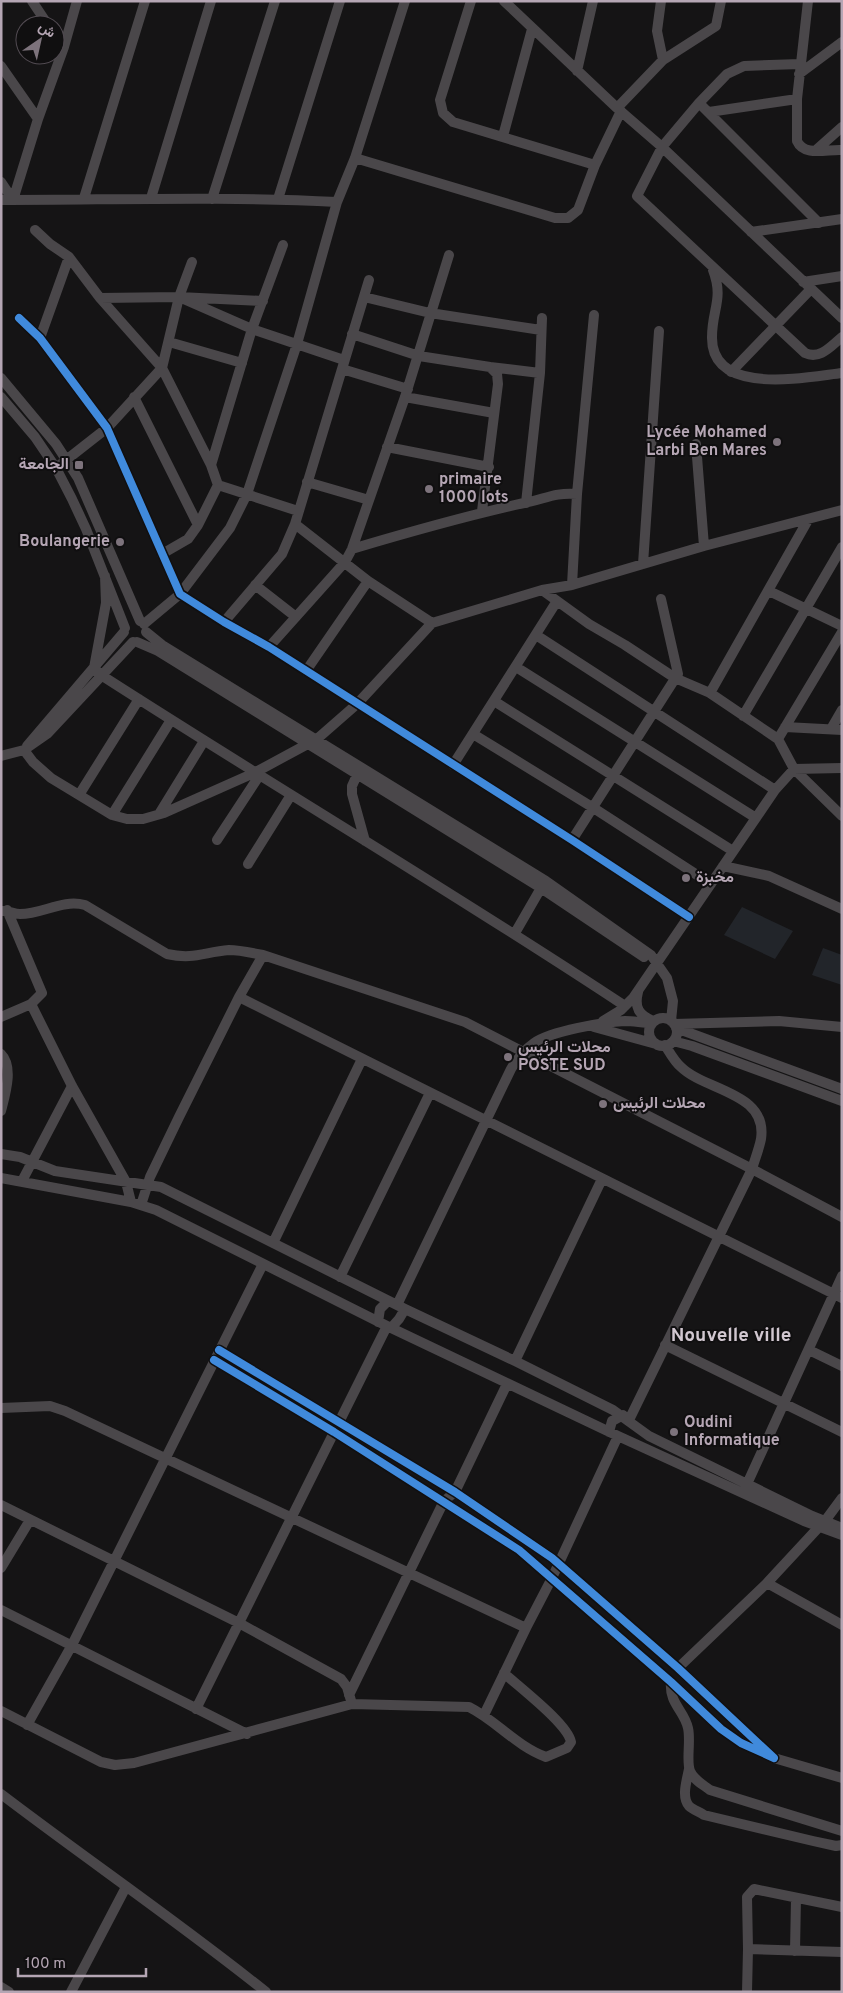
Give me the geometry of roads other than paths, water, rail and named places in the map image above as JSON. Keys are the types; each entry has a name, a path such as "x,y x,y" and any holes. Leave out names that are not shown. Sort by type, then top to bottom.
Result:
{"street":[{"path":"32,1 41,15"},
{"path":"65,43 77,1"},
{"path":"84,198 146,1"},
{"path":"151,198 211,1"},
{"path":"212,199 276,1"},
{"path":"278,199 340,1"},
{"path":"143,626 180,594 230,528 247,494 297,344 337,202 355,158 405,1"},
{"path":"471,1 442,94 441,107 447,118 453,122 595,165"},
{"path":"504,1 577,71 662,147 842,318"},
{"path":"577,71 593,1"},
{"path":"661,1 657,30 663,60"},
{"path":"355,158 559,219 568,218 578,210 619,109 663,60 716,26 722,1"},
{"path":"808,1 796,100 797,141 804,150 842,150"},
{"path":"502,136 532,29"},
{"path":"842,42 799,69 744,66 735,69 718,82 662,147 637,196 804,353 813,356 821,354 842,337"},
{"path":"13,200 38,119 58,65"},
{"path":"1,66 38,119"},
{"path":"709,112 796,100"},
{"path":"699,103 818,223"},
{"path":"815,151 842,127"},
{"path":"1,182 13,200"},
{"path":"1,200 151,198 278,199 337,202"},
{"path":"751,232 842,219"},
{"path":"35,230 50,244 69,257 100,298 162,368 211,465 218,485 198,525 188,539 162,554"},
{"path":"211,465 252,329 283,245"},
{"path":"268,647 345,562 352,549 407,393 449,255"},
{"path":"40,338 69,257"},
{"path":"56,468 107,428 162,368 179,296 192,262"},
{"path":"711,266 717,280 719,296 713,327 712,346 721,364 731,372 759,379 782,379 842,373"},
{"path":"731,372 775,327 807,286 842,276"},
{"path":"224,622 282,554 295,524 369,280"},
{"path":"100,298 179,296 263,301"},
{"path":"179,296 252,329 297,344 407,393 494,413"},
{"path":"364,297 430,313 541,330"},
{"path":"572,585 577,494 594,315"},
{"path":"19,318 40,338 107,428 180,594 268,647 572,840 689,918"},
{"path":"526,503 540,373 542,318"},
{"path":"642,564 659,331"},
{"path":"352,334 418,356 540,373"},
{"path":"168,342 242,363"},
{"path":"482,511 497,374 490,367"},
{"path":"1,378 68,460 88,499 143,626 144,639 135,642 97,671"},
{"path":"134,397 198,525"},
{"path":"1,398 35,437 56,468 72,498 127,638 158,651 546,881 651,954 667,978 673,1001 675,1037 665,1044"},
{"path":"696,444 704,546"},
{"path":"387,447 488,468"},
{"path":"307,482 369,500"},
{"path":"218,485 298,511"},
{"path":"352,549 482,511 526,503 561,493 577,494"},
{"path":"24,750 41,770 112,815 135,819 159,814 256,774 312,742 357,704 432,623 542,590 572,585 704,546 842,510"},
{"path":"710,693 808,520"},
{"path":"295,524 368,581 432,623"},
{"path":"743,716 842,547"},
{"path":"97,671 106,603 104,576"},
{"path":"306,671 368,581"},
{"path":"255,585 296,617"},
{"path":"542,590 589,624 625,644 675,678 710,693 778,739 794,768 842,816"},
{"path":"769,591 842,626"},
{"path":"572,840 653,710 678,674 661,600"},
{"path":"453,765 557,601"},
{"path":"1,756 24,750 97,671 132,620 143,626 162,645 312,742 357,775 541,888 648,961 658,963"},
{"path":"778,739 842,632"},
{"path":"536,635 775,790"},
{"path":"516,667 756,818"},
{"path":"97,671 139,700 256,774 515,933 625,1006"},
{"path":"79,795 139,700"},
{"path":"494,701 614,774 733,851"},
{"path":"831,729 842,710"},
{"path":"112,815 171,720"},
{"path":"785,727 842,730"},
{"path":"473,734 592,807 711,884"},
{"path":"159,814 204,741"},
{"path":"593,1026 612,1016 625,1006 639,989 775,790 794,768 842,768"},
{"path":"217,840 256,774"},
{"path":"357,775 352,786 352,794 365,841"},
{"path":"248,864 291,795"},
{"path":"723,866 769,876 842,908"},
{"path":"515,933 541,888"},
{"path":"4,910 20,914 67,903 86,905 167,954 195,957 228,950 263,955 465,1022 752,1168 842,1217"},
{"path":"1,1017 31,1004 42,993 4,910"},
{"path":"136,1204 148,1184 239,997 263,955"},
{"path":"639,989 636,1006 643,1016 653,1022"},
{"path":"239,997 838,1296"},
{"path":"31,1004 72,1086 126,1182 136,1204"},
{"path":"196,1709 339,1422 385,1325 399,1319 397,1305 488,1121 511,1069 523,1052 547,1036 622,1021 653,1022 666,1018 674,1024 842,1089"},
{"path":"674,1024 779,1021 842,1027"},
{"path":"617,1436 630,1433 628,1420 752,1168 761,1139 761,1126 758,1116 752,1108 738,1097 691,1075 681,1067 665,1044 649,1035 653,1022"},
{"path":"593,1026 665,1044 692,1046 842,1101"},
{"path":"1,1054 6,1058 8,1085 1,1111"},
{"path":"274,1244 362,1059"},
{"path":"22,1181 30,1162 72,1086"},
{"path":"340,1277 430,1093"},
{"path":"1,1154 20,1157 55,1171 161,1187 340,1277 515,1361 628,1420 649,1436 747,1484 842,1535"},
{"path":"1,1178 136,1204 156,1210 385,1325 617,1436 821,1524 842,1528"},
{"path":"515,1361 602,1179"},
{"path":"27,1726 72,1645 218,1350 263,1264"},
{"path":"747,1484 782,1404 838,1296 842,1276"},
{"path":"385,1325 380,1309 397,1305"},
{"path":"665,1345 842,1432"},
{"path":"218,1350 455,1492 558,1563 678,1668 774,1758"},
{"path":"809,1350 842,1366"},
{"path":"214,1360 334,1432 519,1550 671,1682 721,1729 741,1743 774,1758 842,1778"},
{"path":"351,1699 444,1501 455,1492 507,1384"},
{"path":"1,1408 50,1406 65,1411 526,1628"},
{"path":"484,1715 552,1578 617,1436 612,1421 628,1420"},
{"path":"678,1668 768,1583 842,1498"},
{"path":"1,1505 239,1623 341,1679 347,1687 351,1699"},
{"path":"1,1568 30,1520"},
{"path":"768,1583 842,1625"},
{"path":"1,1610 247,1734"},
{"path":"1,1711 27,1726 101,1762 122,1765 247,1734 351,1699 469,1707 484,1715 535,1753 546,1756 567,1748 571,1742 570,1736 561,1724 504,1673"},
{"path":"671,1682 670,1693 674,1703 686,1719 689,1730 689,1769 686,1800 690,1807 704,1815 836,1846 842,1845"},
{"path":"689,1769 694,1779 710,1790 842,1831"},
{"path":"1,1794 220,1955 266,1992"},
{"path":"71,1992 126,1887"},
{"path":"747,1992 747,1897 754,1889 842,1907"},
{"path":"794,1950 796,1898"},
{"path":"748,1949 842,1952"},
{"path":"1,1987 9,1992"}],"place":[{"name":"Lycée Mohamed Larbi Ben Mares","path":"777,442"},
{"name":"الجامعة","path":"79,465"},
{"name":"primaire 1000 lots","path":"429,489"},
{"name":"Boulangerie","path":"120,542"},
{"name":"مخبزة","path":"686,878"},
{"name":"محلات الرئيس POSTE SUD","path":"508,1057"},
{"name":"محلات الرئيس","path":"603,1104"},
{"name":"Oudini Informatique","path":"674,1432"}],"district":[{"name":"Nouvelle ville","path":"731,1336"}]}
